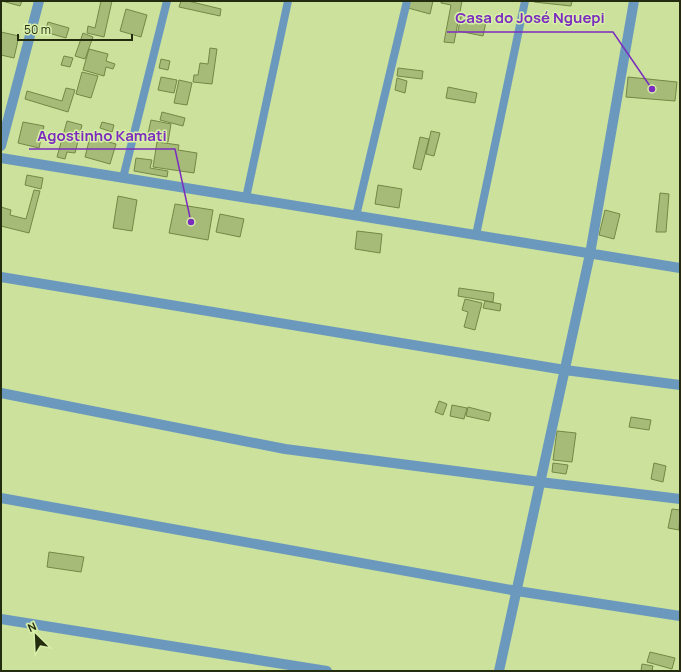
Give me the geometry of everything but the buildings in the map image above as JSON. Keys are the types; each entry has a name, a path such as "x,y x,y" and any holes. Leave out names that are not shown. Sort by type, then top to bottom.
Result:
{"street":[{"path":"1,146 39,1"},
{"path":"499,671 590,254 634,1"},
{"path":"1,158 680,268"},
{"path":"1,277 565,370 680,385"},
{"path":"1,393 284,449 680,499"},
{"path":"1,498 517,591 680,616"},
{"path":"1,619 328,671"}],"lane":[{"path":"123,178 168,1"},
{"path":"246,198 288,1"},
{"path":"356,216 407,1"},
{"path":"476,235 525,1"}],"place":[{"name":"Casa do José Nguepi","path":"652,89"},
{"name":"Agostinho Kamati","path":"191,222"}]}
